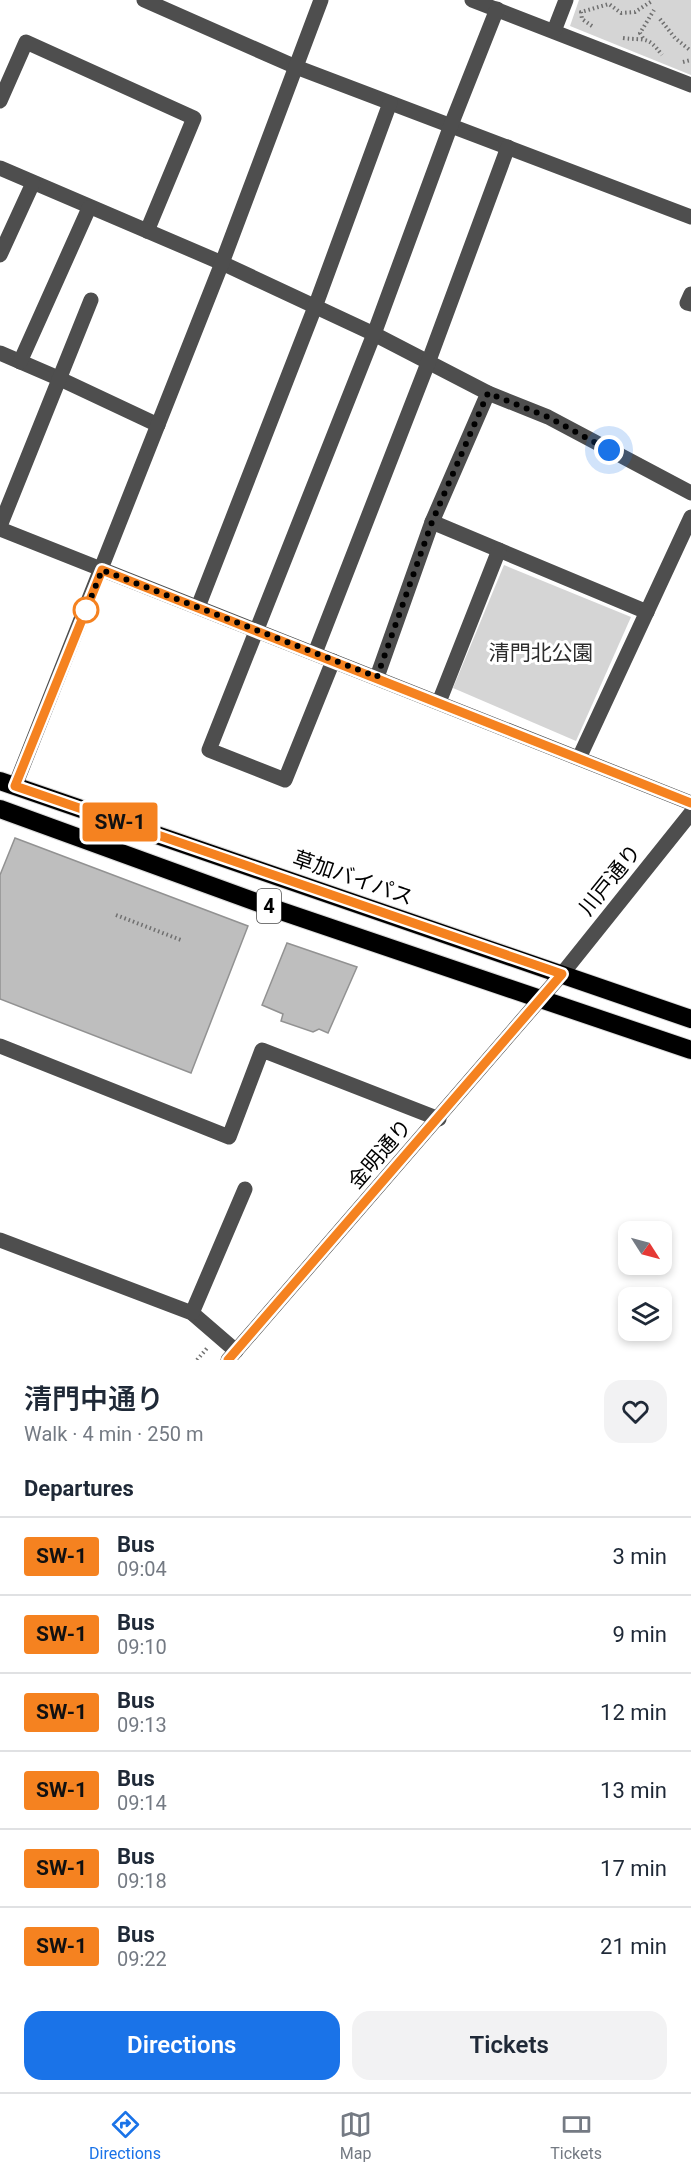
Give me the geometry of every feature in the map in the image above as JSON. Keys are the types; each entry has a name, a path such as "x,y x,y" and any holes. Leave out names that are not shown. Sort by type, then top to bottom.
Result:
{"highway":[{"name":"草加バイパス","path":"8,784 691,1019"},
{"name":"4","path":"1,813 691,1050"}],"street":[{"path":"144,0 163,4 296,67 691,216"},
{"path":"8,784 102,570 222,263 321,0"},
{"path":"472,0 691,85"},
{"path":"554,31 566,0"},
{"path":"333,661 285,780 209,750 374,334 450,125 497,9"},
{"path":"0,101 26,42 194,118 147,231"},
{"path":"198,607 315,307 390,103"},
{"path":"315,653 428,363 508,147"},
{"path":"0,168 222,263 374,334 488,393 548,417 691,493"},
{"path":"0,255 33,183"},
{"path":"20,362 89,208"},
{"path":"691,294 687,303 691,304"},
{"path":"92,300 58,378 0,527 102,570 691,803"},
{"path":"0,353 158,425"},
{"path":"377,677 432,522 488,393"},
{"path":"579,758 691,517"},
{"path":"432,522 647,612"},
{"path":"439,702 500,550"},
{"name":"川戸通り","path":"562,974 691,813"},
{"name":"金明通り","path":"232,1355 562,974"},
{"path":"0,1046 229,1137 262,1050 438,1119"},
{"path":"192,1313 245,1189"},
{"path":"0,1240 192,1313 232,1355"}],"path":[{"path":"595,28 582,19 581,12 609,4 621,13 635,12 652,2"},
{"path":"643,38 640,33 645,21 654,10"},
{"path":"660,19 675,38 691,51"},
{"path":"613,37 643,38 654,42 664,57 672,59"},
{"path":"680,61 691,60"},
{"path":"116,915 181,940"}],"green space":[{"path":"579,0 691,0 691,75 570,26"},
{"name":"清門北公園","path":"504,565 631,617 576,741 453,688"}],"building":[{"path":"15,838 248,926 191,1073 0,999 0,875"},
{"path":"287,943 357,967 328,1033 319,1029 313,1032 281,1021 283,1014 262,1005"}],"bus line":[{"name":"SW-1","path":"228,1360 562,974 15,786 102,570 691,803"}],"route":[{"path":"86,610 85,613 102,570 377,677 432,522 488,393 548,417 609,450"}]}
